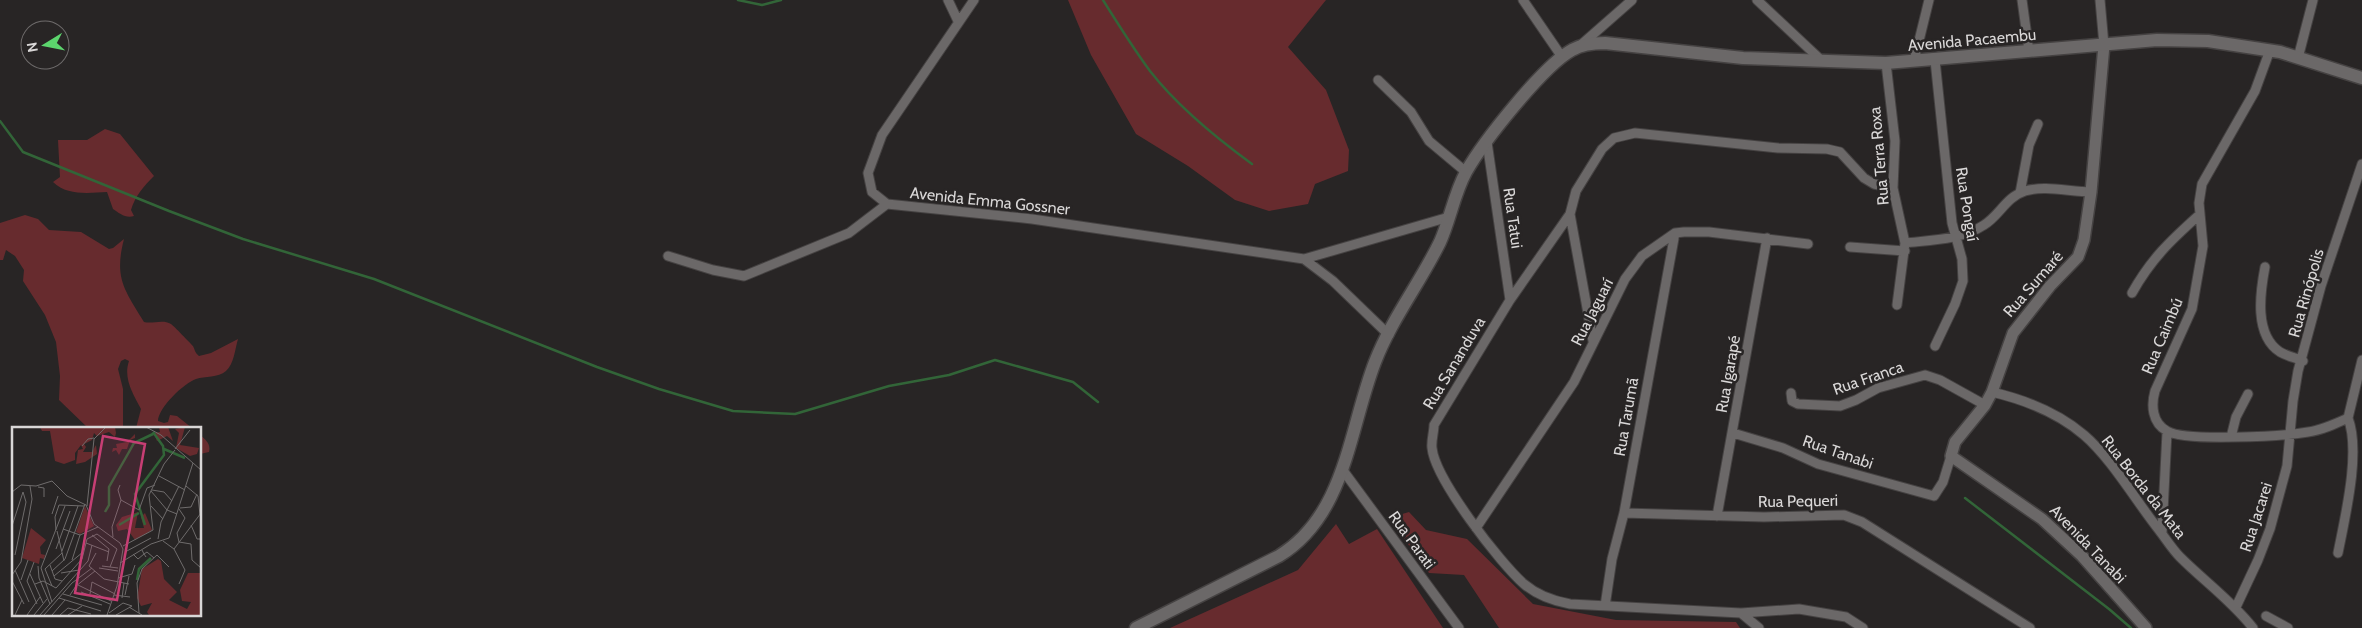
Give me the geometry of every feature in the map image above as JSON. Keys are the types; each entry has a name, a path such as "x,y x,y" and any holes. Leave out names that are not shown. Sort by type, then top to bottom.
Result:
{"main road":[{"name":"Avenida Pacaembu","path":"1580,46 1605,43 1743,58 1886,63 2157,40 2208,41 2270,50 2362,78"},
{"path":"1136,628 1293,547 1313,528 1330,501 1342,469 1376,360 1440,241 1466,172 1516,106 1562,56 1580,46"}],"street":[{"path":"948,0 958,22"},
{"name":"Avenida Emma Gossner","path":"974,0 882,135 868,173 872,192 887,204 1032,219 1304,258 1449,216"},
{"path":"1523,0 1562,56"},
{"path":"1914,62 1929,0"},
{"path":"2022,0 2029,51"},
{"path":"2100,0 2104,45"},
{"path":"2298,58 2314,0"},
{"path":"1580,46 1630,1"},
{"path":"1763,2 1821,60"},
{"name":"Rua Sumaré","path":"1934,496 1943,482 1955,442 1985,405 1992,392 2013,333 2050,286 2078,257 2084,240 2091,192 2104,45"},
{"name":"Rua Caimbú","path":"2167,432 2161,427 2154,415 2152,401 2192,309 2203,246 2199,215 2199,194 2202,184 2255,91 2270,50"},
{"name":"Rua Pongaí","path":"1935,60 1954,237 1962,259 1964,281 1936,346"},
{"name":"Rua Terra Roxa","path":"1886,63 1895,141 1894,188 1905,247 1897,305"},
{"path":"1378,80 1411,112 1429,140 1466,172"},
{"path":"2020,193 2029,145 2038,124"},
{"name":"Rua Sananduva","path":"1863,628 1846,617 1798,609 1741,613 1605,606 1550,601 1524,584 1476,528 1438,468 1432,448 1434,425 1510,300 1570,214 1576,192 1602,149 1614,138 1635,133 1778,148 1827,149 1840,152 1864,178 1874,184 1894,188"},
{"name":"Rua Tatui","path":"1487,142 1510,300"},
{"name":"Rua Rinópolis","path":"2292,433 2293,401 2298,371 2303,361 2321,286 2362,164"},
{"path":"1850,248 1905,247 1954,237 1983,226 2005,204 2020,193 2036,190 2091,192"},
{"path":"668,256 712,270 744,276 849,233 887,204"},
{"path":"1570,214 1593,342"},
{"path":"2132,293 2146,267 2166,245 2199,215"},
{"path":"1675,233 1709,232 1808,244"},
{"name":"Rua Jaguarí","path":"1476,528 1574,382 1625,279 1642,256 1675,233"},
{"name":"Rua Tarumã","path":"1605,606 1612,559 1624,513 1675,233"},
{"name":"Rua Igarapé","path":"1717,516 1767,238"},
{"path":"1304,258 1333,281 1389,335"},
{"path":"2265,267 2261,301 2263,326 2270,342 2280,352 2303,361"},
{"path":"2338,553 2347,505 2352,457 2348,418 2362,360"},
{"name":"Rua Franca","path":"1791,394 1792,400 1798,404 1840,406 1878,388 1924,376 1940,380 1985,405"},
{"name":"Rua Borda da Mata","path":"1992,392 2035,405 2060,418 2085,436 2114,469 2135,500 2179,556 2236,607 2253,628"},
{"path":"2232,437 2236,417 2248,394"},
{"path":"2162,532 2167,432 2181,435 2232,437 2292,433 2324,428 2348,418"},
{"name":"Rua Tanabi","path":"1733,433 1783,448 1818,464 1934,496"},
{"name":"Rua Jacarei","path":"2236,607 2270,529 2287,466 2292,433"},
{"name":"Avenida Tanabi","path":"1951,456 2042,519 2082,556 2146,628"},
{"name":"Rua Parati","path":"1342,469 1458,628"},
{"name":"Rua Pequeri","path":"1624,513 1764,517 1844,514 1862,522 1921,558 2020,625 2030,628"},
{"path":"1741,613 1759,628"},
{"path":"2266,616 2288,628"}],"shaded area":[{"path":"1068,0 1326,0 1288,47 1326,90 1349,150 1348,171 1315,184 1308,204 1269,211 1235,200 1188,166 1136,134 1091,55"},
{"path":"105,129 120,134 154,176 137,196 131,210 134,216 131,217 120,214 113,209 107,192 71,192 53,182 60,177 58,140 87,140"},
{"path":"25,215 38,219 49,230 81,232 109,249 124,239 120,264 123,283 126,292 144,322 165,322 171,324 193,346 199,356 211,353 238,339 233,360 226,371 219,375 191,381 172,397 159,416 158,421 164,423 168,422 170,415 177,416 191,427 136,427 141,409 128,380 127,367 129,361 125,359 121,361 118,369 123,389 123,427 87,427 59,400 60,376 56,342 45,315 23,281 24,270 15,256 6,250 3,260 0,260 0,223"},
{"path":"201,436 209,444 209,452 201,454"},
{"path":"1409,512 1426,530 1467,539 1533,604 1616,620 1736,622 1740,628 1499,628 1464,575 1429,573 1389,518"},
{"path":"1336,524 1349,544 1377,529 1443,628 1170,628 1298,570"}],"waterway":[{"path":"738,0 762,5 781,0"},
{"path":"1103,0 1138,54 1161,84 1198,121 1252,164"},
{"path":"0,121 23,152 169,211 243,239 374,279 597,367 659,389 733,411 795,414 889,386 949,375 995,360 1073,382 1098,402"},
{"path":"1965,498 2131,628"}]}
